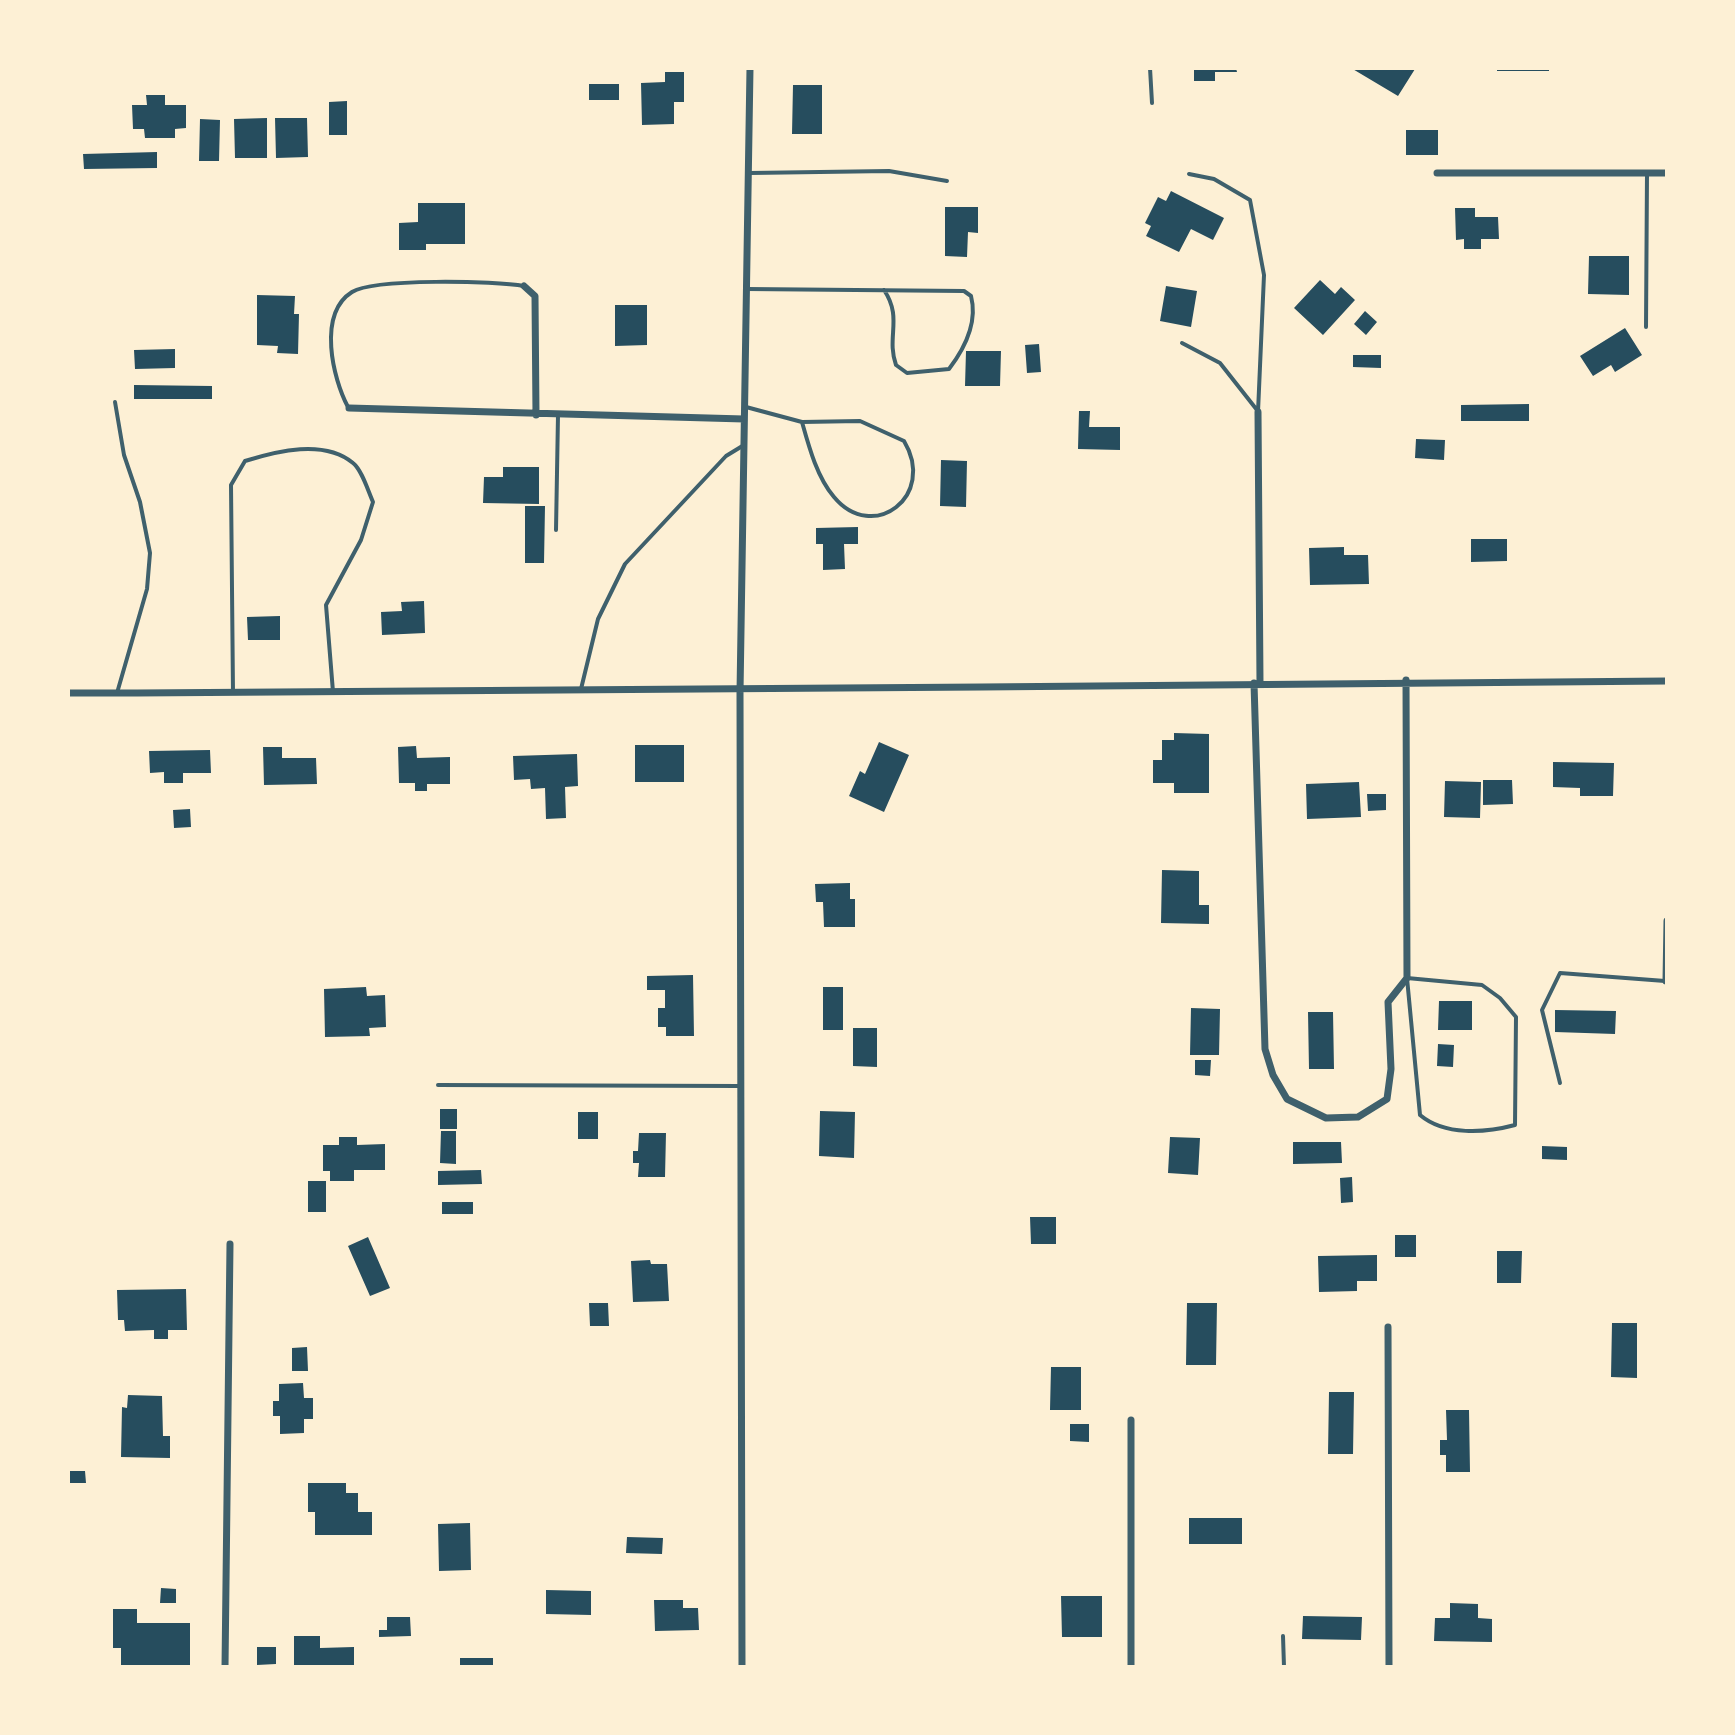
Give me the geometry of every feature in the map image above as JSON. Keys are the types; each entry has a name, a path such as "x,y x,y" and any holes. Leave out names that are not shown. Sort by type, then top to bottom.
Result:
{"street":[{"path":"742,1667 740,692 750,68"},
{"path":"1437,173 1667,173"},
{"path":"524,286 535,296 536,415"},
{"path":"349,408 744,419"},
{"path":"1258,412 1257,683 1265,1049 1273,1075 1287,1099 1326,1118 1358,1117 1387,1099 1391,1069 1388,1002 1407,978 1406,680"},
{"path":"68,693 740,692 1406,680 1667,681"},
{"path":"1667,921 1667,981"},
{"path":"225,1667 230,1244"},
{"path":"1388,1327 1389,1667"},
{"path":"1131,1420 1131,1667"}],"lane":[{"path":"1150,68 1152,103"},
{"path":"750,173 889,171 947,181"},
{"path":"1646,327 1647,173"},
{"path":"1189,174 1214,179 1250,200 1264,275 1258,412"},
{"path":"349,408 333,373 332,330 339,308 351,292 371,286 478,282 524,286"},
{"path":"747,289 884,290 964,291 971,296 973,323 961,352 949,369 907,373 896,365 892,344 894,305 884,290"},
{"path":"1182,343 1220,363 1258,412"},
{"path":"115,402 124,455 140,502 150,553 147,589 117,693"},
{"path":"744,406 802,422 860,421 904,441 914,471 912,490 904,502 885,515 850,510 834,497 821,473 802,422"},
{"path":"556,530 558,415"},
{"path":"581,692 598,619 625,564 726,456 744,445"},
{"path":"233,693 231,485 245,461 278,451 326,450 355,464 373,502 361,540 326,605 333,692"},
{"path":"1560,1083 1542,1010 1560,973 1667,981"},
{"path":"1407,978 1482,985 1500,998 1516,1017 1515,1125 1491,1131 1453,1129 1431,1125 1420,1115 1407,978"},
{"path":"438,1085 741,1086"},
{"path":"1283,1636 1284,1667"}],"building":[{"path":"1194,68 1236,68 1237,72 1215,72 1215,81 1194,81"},
{"path":"1351,68 1412,68 1415,69 1398,96"},
{"path":"1497,68 1549,68 1549,71 1497,71"},
{"path":"665,72 684,72 684,102 674,102 674,124 642,125 641,83 665,82"},
{"path":"589,84 619,84 619,100 589,100"},
{"path":"793,85 822,85 822,134 792,134"},
{"path":"146,95 165,95 165,105 186,105 186,128 175,129 175,138 145,138 144,129 133,129 132,105 147,105"},
{"path":"347,101 347,135 329,135 329,102"},
{"path":"267,118 267,158 235,158 234,119"},
{"path":"275,118 307,118 308,157 276,158"},
{"path":"200,119 220,120 219,161 199,161"},
{"path":"1406,130 1438,130 1438,155 1406,155"},
{"path":"157,152 157,168 84,169 83,154"},
{"path":"1171,191 1224,218 1213,240 1191,229 1179,252 1146,236 1151,226 1145,223 1158,197 1166,201"},
{"path":"418,203 465,203 465,244 426,244 426,250 399,250 399,223 418,222"},
{"path":"945,207 978,207 978,233 968,232 967,257 945,256"},
{"path":"1455,208 1475,208 1475,217 1498,217 1499,239 1481,239 1481,249 1464,249 1464,239 1456,240"},
{"path":"1589,256 1629,256 1629,295 1588,294"},
{"path":"1320,280 1335,294 1341,287 1355,300 1323,335 1294,308"},
{"path":"1166,286 1197,291 1191,327 1160,321"},
{"path":"257,295 295,296 294,314 299,314 298,354 277,353 278,346 257,345"},
{"path":"615,305 647,305 647,345 615,346"},
{"path":"1365,311 1377,322 1366,335 1354,324"},
{"path":"1625,328 1642,355 1615,372 1611,365 1593,376 1580,356"},
{"path":"1039,344 1041,372 1027,373 1025,345"},
{"path":"175,349 175,368 135,369 134,350"},
{"path":"966,351 1001,351 1000,386 965,386"},
{"path":"1353,355 1381,355 1381,368 1353,367"},
{"path":"134,385 212,386 212,399 134,399"},
{"path":"1529,404 1529,421 1461,421 1461,405"},
{"path":"1079,411 1090,411 1089,427 1120,427 1120,450 1078,449"},
{"path":"1416,439 1445,440 1444,460 1415,458"},
{"path":"941,460 967,461 966,507 940,506"},
{"path":"503,467 539,467 539,504 483,503 484,477 503,477"},
{"path":"525,506 545,506 544,563 525,563"},
{"path":"858,527 858,544 844,544 845,569 823,570 823,544 816,544 816,528"},
{"path":"1471,539 1507,539 1507,561 1471,562"},
{"path":"1344,547 1344,555 1368,555 1369,584 1310,585 1309,548"},
{"path":"424,601 425,633 382,635 381,612 402,611 401,602"},
{"path":"280,616 280,640 248,640 247,617"},
{"path":"1174,733 1209,734 1209,793 1174,793 1174,783 1153,783 1153,760 1162,760 1162,740 1174,740"},
{"path":"879,742 909,755 884,812 849,796 860,771 865,774"},
{"path":"635,745 684,745 684,782 635,782"},
{"path":"416,746 417,758 450,757 450,784 427,784 427,791 415,791 415,783 399,783 398,747"},
{"path":"263,747 282,747 282,758 316,758 317,784 264,785"},
{"path":"210,750 211,773 183,773 183,783 164,783 164,772 150,773 149,751"},
{"path":"577,754 578,786 565,787 566,818 546,819 545,788 531,789 530,779 514,780 513,756"},
{"path":"1553,762 1614,763 1613,796 1580,796 1580,788 1553,787"},
{"path":"1483,780 1512,780 1513,804 1483,805"},
{"path":"1445,781 1481,782 1480,818 1444,817"},
{"path":"1359,782 1361,817 1307,819 1306,784"},
{"path":"1367,794 1386,794 1386,810 1368,811"},
{"path":"190,809 191,827 174,828 173,810"},
{"path":"1162,870 1199,871 1199,905 1209,905 1209,924 1161,923"},
{"path":"850,883 850,899 855,899 855,927 824,927 823,902 816,902 815,884"},
{"path":"693,975 694,1036 666,1036 666,1027 658,1027 658,1008 665,1008 665,990 647,990 647,976"},
{"path":"366,987 367,996 385,995 386,1027 369,1028 370,1036 325,1037 324,989"},
{"path":"823,987 843,987 843,1030 823,1030"},
{"path":"1439,1001 1472,1001 1472,1030 1438,1030"},
{"path":"1191,1008 1220,1009 1219,1055 1190,1055"},
{"path":"1555,1010 1616,1011 1615,1034 1555,1032"},
{"path":"1308,1012 1333,1012 1334,1069 1309,1069"},
{"path":"853,1028 877,1028 877,1067 853,1066"},
{"path":"1438,1044 1454,1045 1453,1067 1437,1066"},
{"path":"1195,1060 1211,1060 1210,1076 1195,1075"},
{"path":"440,1109 457,1109 457,1129 440,1129"},
{"path":"820,1111 855,1112 854,1158 819,1156"},
{"path":"578,1112 598,1112 598,1139 578,1139"},
{"path":"441,1131 456,1131 456,1164 440,1163"},
{"path":"639,1133 666,1133 665,1177 638,1177 639,1163 633,1163 633,1151 638,1151"},
{"path":"339,1137 357,1137 357,1145 385,1144 385,1170 354,1170 354,1181 330,1181 330,1171 323,1171 323,1145 339,1145"},
{"path":"1170,1137 1200,1138 1198,1175 1168,1173"},
{"path":"1293,1142 1341,1142 1342,1163 1293,1164"},
{"path":"1542,1146 1567,1147 1567,1160 1542,1159"},
{"path":"481,1170 482,1184 438,1185 438,1171"},
{"path":"1352,1177 1353,1202 1341,1203 1340,1178"},
{"path":"308,1181 326,1181 326,1212 308,1212"},
{"path":"442,1202 473,1202 473,1214 442,1214"},
{"path":"1030,1217 1056,1217 1056,1244 1031,1244"},
{"path":"1395,1235 1416,1235 1416,1257 1395,1257"},
{"path":"368,1237 390,1288 370,1296 348,1246"},
{"path":"1497,1251 1522,1251 1521,1283 1497,1283"},
{"path":"1377,1255 1377,1281 1357,1281 1357,1291 1319,1292 1318,1256"},
{"path":"650,1260 651,1264 667,1264 669,1301 633,1302 631,1261"},
{"path":"186,1289 187,1330 168,1330 168,1339 154,1339 154,1330 125,1331 124,1320 118,1320 117,1290"},
{"path":"589,1303 608,1303 609,1326 590,1326"},
{"path":"1187,1303 1217,1303 1216,1365 1186,1365"},
{"path":"1612,1323 1637,1323 1637,1378 1611,1377"},
{"path":"307,1347 308,1371 292,1371 292,1348"},
{"path":"1051,1367 1081,1367 1081,1410 1050,1410"},
{"path":"303,1383 304,1398 313,1398 313,1419 304,1419 304,1433 280,1434 280,1416 273,1416 273,1401 279,1401 279,1384"},
{"path":"1329,1392 1354,1392 1353,1454 1328,1454"},
{"path":"128,1395 162,1396 163,1436 170,1436 170,1458 121,1457 122,1407 127,1408"},
{"path":"1446,1410 1469,1410 1470,1472 1446,1472 1446,1455 1440,1455 1440,1440 1447,1440"},
{"path":"1070,1424 1089,1424 1089,1442 1070,1441"},
{"path":"68,1471 85,1471 86,1483 68,1483"},
{"path":"308,1483 346,1483 346,1493 358,1493 358,1512 372,1512 372,1535 315,1535 315,1512 308,1512"},
{"path":"1189,1518 1242,1518 1242,1544 1189,1544"},
{"path":"470,1523 471,1570 439,1571 438,1524"},
{"path":"627,1537 663,1538 662,1554 626,1553"},
{"path":"161,1588 176,1589 176,1603 160,1603"},
{"path":"546,1590 591,1591 591,1615 546,1614"},
{"path":"1061,1596 1102,1596 1102,1637 1062,1637"},
{"path":"654,1600 683,1600 683,1608 698,1608 699,1630 655,1631"},
{"path":"1450,1603 1478,1604 1478,1618 1492,1619 1492,1642 1434,1641 1435,1618 1450,1618"},
{"path":"113,1609 137,1609 137,1623 190,1623 190,1667 121,1666 121,1648 113,1648"},
{"path":"1303,1616 1362,1617 1361,1640 1302,1639"},
{"path":"387,1617 410,1617 411,1636 379,1637 379,1630 387,1630"},
{"path":"294,1636 320,1636 320,1648 354,1647 354,1667 294,1667"},
{"path":"257,1647 276,1647 276,1664 257,1665"},
{"path":"460,1658 493,1658 493,1667 460,1667"}]}
